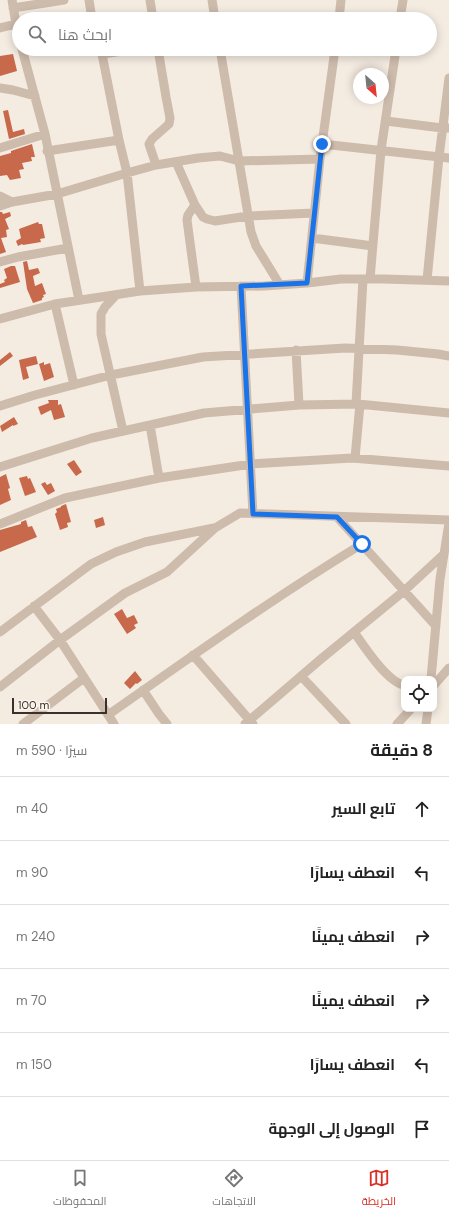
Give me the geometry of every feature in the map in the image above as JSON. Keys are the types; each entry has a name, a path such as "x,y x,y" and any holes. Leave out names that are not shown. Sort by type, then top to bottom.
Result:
{"street":[{"path":"12,4 64,0"},
{"path":"89,0 91,12"},
{"path":"150,0 152,12"},
{"path":"212,0 214,12"},
{"path":"340,12 342,0"},
{"path":"401,12 403,0"},
{"path":"0,28 12,25"},
{"path":"24,56 44,134 79,300"},
{"path":"103,56 127,173 140,291"},
{"path":"156,165 149,144 152,139 168,124 170,118 159,56"},
{"path":"221,56 251,232 256,246 280,285"},
{"path":"307,283 320,159 333,56"},
{"path":"355,458 359,348 366,279 373,246 392,56"},
{"path":"426,280 439,157 446,128 449,78"},
{"path":"0,88 35,96"},
{"path":"386,121 446,128"},
{"path":"0,148 44,134"},
{"path":"47,151 119,140"},
{"path":"322,144 449,158"},
{"path":"0,206 12,202 57,194 156,165 198,158 220,156 238,161 320,159"},
{"path":"176,162 195,205 204,217 215,221 248,216 314,213"},
{"path":"0,196 12,202"},
{"path":"195,205 188,215 187,220 196,287"},
{"path":"312,238 373,246"},
{"path":"0,262 18,257 68,248"},
{"path":"0,319 55,304 116,296 140,291 196,287 280,285 341,279 449,281"},
{"path":"241,286 253,514"},
{"path":"116,296 105,307 101,314 101,334 123,431"},
{"path":"55,304 74,385"},
{"path":"0,406 110,375 170,362 203,357 345,348 397,350 449,356"},
{"path":"296,350 299,405"},
{"path":"0,467 92,438 204,413 299,405 358,404 449,413"},
{"path":"150,425 160,478"},
{"path":"0,524 65,498 160,478 251,464 355,458 449,466"},
{"path":"0,687 60,640 125,593 167,572 215,528 240,513 449,521 440,579 431,676"},
{"path":"337,517 436,626"},
{"path":"0,632 91,564 116,552 145,542 215,528"},
{"path":"108,714 316,572 362,544"},
{"path":"193,655 249,723 301,676 404,591 444,554"},
{"path":"34,606 60,640 114,724"},
{"path":"354,632 389,676 401,684"},
{"path":"437,681 449,668"},
{"path":"301,676 346,724"},
{"path":"22,724 84,678"},
{"path":"143,690 167,724"},
{"path":"397,724 408,712"},
{"path":"426,724 428,712"}],"building":[{"path":"12,54 17,71 0,76 0,56"},
{"path":"8,110 13,132 24,129 25,134 9,139 3,111"},
{"path":"32,144 35,157 31,157 32,161 22,163 24,169 19,170 21,178 10,180 7,175 0,176 0,156"},
{"path":"0,212 3,214 10,212 11,216 5,219 9,229 6,230 7,237 1,238 6,252 0,254"},
{"path":"38,222 39,224 42,224 45,238 40,239 41,242 22,244 18,246 16,241 21,238 19,229"},
{"path":"27,261 29,270 38,268 40,273 33,276 35,286 42,283 46,294 43,295 44,297 42,300 33,303 27,289 23,262"},
{"path":"15,266 20,282 0,288 0,284 5,282 4,280 7,278 4,269"},
{"path":"10,352 13,356 0,366 0,360"},
{"path":"36,356 38,364 26,367 29,378 23,380 19,360"},
{"path":"44,362 44,365 50,363 54,377 44,381 39,364"},
{"path":"48,400 58,400 58,405 61,404 65,417 54,420 51,410 41,415 38,407 49,403"},
{"path":"14,417 18,424 13,425 2,432 0,426"},
{"path":"74,460 82,472 76,476 67,464"},
{"path":"6,474 10,488 8,489 11,500 0,505 0,477"},
{"path":"27,476 28,479 30,478 36,492 25,496 19,478"},
{"path":"45,482 47,485 51,483 55,491 48,495 41,484"},
{"path":"66,504 71,522 67,523 68,527 60,530 55,514 57,512 56,509"},
{"path":"103,517 105,525 96,528 94,520"},
{"path":"26,520 28,527 32,526 37,537 0,552 0,530 21,524 21,522"},
{"path":"122,609 127,618 134,615 138,623 134,625 136,628 127,634 114,614"},
{"path":"135,671 142,680 130,689 124,683"}],"route":[{"path":"322,144 307,283 241,286 253,514 337,517 362,544"}]}
